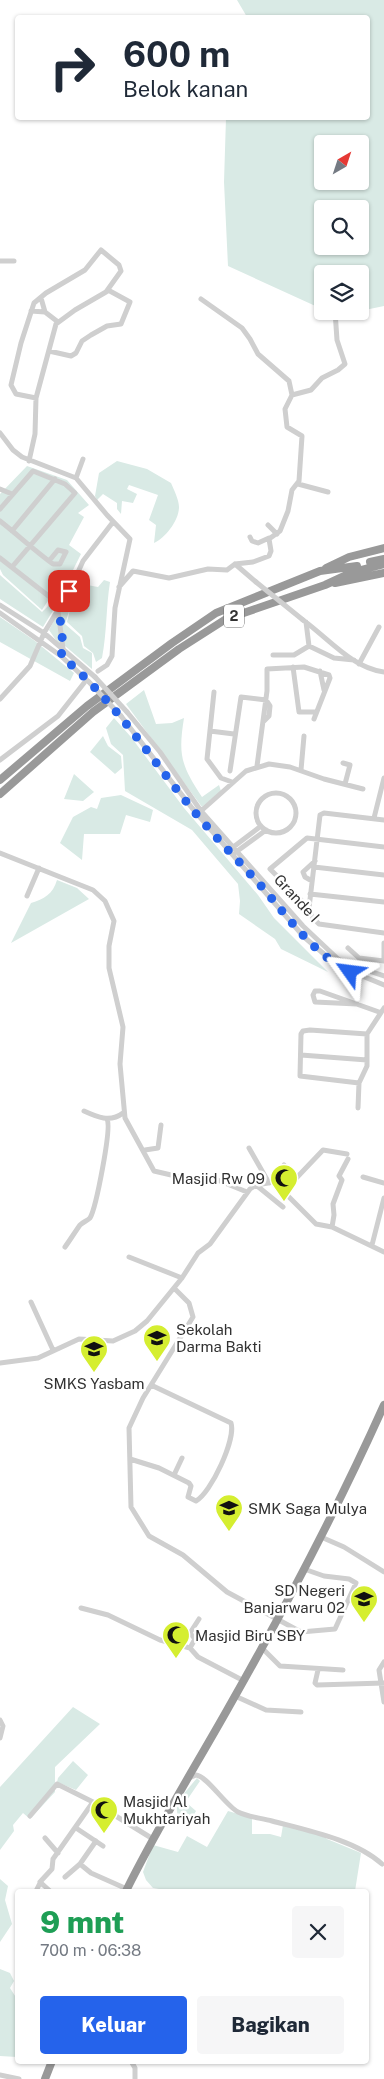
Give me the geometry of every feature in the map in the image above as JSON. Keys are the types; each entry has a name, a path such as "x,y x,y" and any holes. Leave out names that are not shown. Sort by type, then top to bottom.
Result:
{"highway":[{"path":"320,571 349,557 384,548"},
{"name":"2","path":"0,780 34,749 136,668 216,613 320,571 352,567 384,559"},
{"name":"2","path":"0,794 93,712 153,667 226,619 325,585 353,572 384,564"},
{"path":"325,585 384,573"},
{"path":"127,1889 153,1839 244,1681 304,1569 350,1481 384,1405"},
{"path":"45,2079 51,2064"}],"street":[{"path":"29,460 35,434 36,398 58,322 108,290 121,269 100,250 85,270 40,298 31,311 11,385 16,394 36,398"},
{"path":"0,261 14,261"},
{"path":"49,351 71,356 76,353 82,341 91,335 107,326 121,324 130,307 130,301 108,290"},
{"path":"40,298 45,312 58,322"},
{"path":"201,299 242,328 258,354 288,381 292,395 285,408 285,417 289,430 302,436 298,484 292,490 288,511 277,534 258,543 252,542 250,537"},
{"path":"31,311 45,312"},
{"path":"292,395 311,390 322,378 345,364 337,340 336,320"},
{"path":"0,433 11,448 29,460 76,478 130,539 118,587 112,656 107,665 98,671"},
{"path":"76,478 84,459"},
{"path":"0,508 33,471 56,479 71,488 75,494 12,568"},
{"path":"12,531 56,479"},
{"path":"298,484 328,492"},
{"path":"0,489 12,494"},
{"path":"0,521 49,561"},
{"path":"0,698 30,666 44,633 72,587 83,561 113,522"},
{"path":"268,526 277,534"},
{"path":"227,570 235,564 253,562 268,557 271,551 269,538"},
{"path":"0,558 60,605"},
{"path":"235,564 359,664 384,672"},
{"path":"118,587 133,571 176,578 208,569 244,573"},
{"path":"0,605 44,633 95,677 160,752 201,811 304,937 325,957 350,972 384,985"},
{"path":"58,611 63,648 61,656"},
{"path":"0,613 27,630 61,656 121,716 184,800 329,952 347,964 384,976"},
{"path":"304,620 309,646"},
{"path":"27,630 30,624"},
{"path":"359,664 379,627"},
{"path":"273,655 294,655 309,646"},
{"path":"309,646 334,658 354,660"},
{"path":"292,667 299,712 316,712"},
{"path":"257,766 266,700 267,669 304,667 330,676 314,719"},
{"path":"320,671 324,690"},
{"path":"0,760 58,716 86,682"},
{"path":"214,692 208,761 221,778 232,782"},
{"path":"230,771 240,698 266,700"},
{"path":"210,731 234,734"},
{"path":"301,770 304,736"},
{"path":"343,763 350,766 345,784"},
{"path":"201,811 232,782 246,771 257,766 275,764 363,789"},
{"path":"374,818 384,778"},
{"path":"281,794 292,800 296,812 293,824 284,832 278,833 264,828 256,815 259,803 263,798 268,795 281,794"},
{"path":"309,908 320,816 322,813 384,820"},
{"path":"233,851 264,828"},
{"name":"Grande I","path":"317,839 304,839 270,869 309,908 312,917 322,925 384,933"},
{"path":"317,839 384,847"},
{"path":"0,853 97,892 113,919 114,927 109,946 109,966 123,1027 120,1064 123,1114 145,1150 150,1165 156,1171 184,1178 215,1179 247,1192"},
{"path":"312,881 305,877 303,872 314,864 384,874"},
{"path":"27,896 39,868"},
{"path":"310,894 384,902"},
{"path":"348,948 359,958 384,960 384,943"},
{"path":"357,1004 315,1002 312,995 315,991 320,991 357,1004 379,1012"},
{"path":"358,1108 358,1082 366,1069 367,1034 379,1012 384,1008"},
{"path":"358,1082 302,1078 300,1075 303,1031 367,1034"},
{"path":"301,1055 367,1060"},
{"path":"84,1111 107,1119 123,1114"},
{"path":"65,1247 80,1225 90,1217 101,1187 103,1154 110,1130 107,1119"},
{"path":"145,1150 158,1148 161,1125"},
{"path":"249,1148 271,1182 284,1191 316,1224 332,1226 384,1252"},
{"path":"284,1191 322,1150 348,1157 339,1176 342,1180 333,1204 332,1226"},
{"path":"0,1363 38,1358 78,1339 112,1341 130,1333 147,1321 182,1278 198,1253 210,1244 247,1192 256,1185 271,1182 284,1165"},
{"path":"362,1177 384,1183"},
{"path":"256,1185 283,1207"},
{"path":"372,1245 384,1198"},
{"path":"129,1257 182,1278"},
{"path":"174,1288 189,1303 193,1317 151,1385 129,1428 131,1507 146,1534 188,1559 221,1589 276,1620 307,1633 331,1630 337,1626 356,1583 349,1579 324,1576 304,1569"},
{"path":"31,1302 53,1350"},
{"path":"130,1459 159,1468 190,1484 189,1498 199,1500 216,1474 227,1452 232,1424 151,1385"},
{"path":"174,1475 182,1458"},
{"path":"321,1537 344,1547 384,1572"},
{"path":"81,1608 108,1615 160,1640 190,1648 198,1657 244,1681"},
{"path":"190,1648 195,1639 190,1633 199,1619"},
{"path":"261,1647 280,1666 318,1670 343,1670"},
{"path":"384,1662 380,1666 384,1702"},
{"path":"318,1670 315,1683 317,1685 382,1684"},
{"path":"235,1696 266,1710 302,1712"},
{"path":"0,1720 3,1726 0,1738"},
{"path":"187,1780 199,1774 237,1812 311,1832 353,1846 373,1856 382,1864"},
{"path":"30,1816 56,1784 93,1802 153,1839"},
{"path":"37,1889 52,1868 51,1863 93,1802"},
{"path":"76,1828 103,1846"},
{"path":"45,1838 58,1853"},
{"path":"65,1877 80,1864 96,1841"},
{"path":"80,1864 91,1873 124,1889"},
{"path":"40,1883 48,1889"},
{"path":"134,2064 136,2068 135,2079"},
{"path":"0,2075 19,2079"}],"shaded area":[{"path":"237,0 384,0 384,306 369,309 369,265 314,265 314,305 228,266 224,182 226,120 370,120 370,15 246,15"},
{"path":"117,461 147,469 171,483 178,501 177,518 163,537 154,543 156,525 149,520 158,495 129,485 127,489 137,494 133,503 122,501 121,514 117,509 117,503 103,494 97,500 95,496 99,473"},
{"path":"27,466 67,480 89,505 78,513 84,517 69,545 81,554 60,596 57,598 51,596 42,610 3,575 0,569 0,494"},
{"path":"0,575 42,612 54,600 57,604 43,627 0,599"},
{"path":"104,580 110,582 105,639 102,658 96,662 93,653 84,646 82,636 67,622 76,583 98,587"},
{"path":"70,592 70,608 65,624 80,637 83,648 92,653 92,669 64,645 58,643 49,630"},
{"path":"0,617 35,641 74,673 70,681 0,642"},
{"path":"144,690 156,724 172,723 184,718 181,741 185,768 202,797 219,785 221,791 202,807 126,704"},
{"path":"114,718 131,737 184,808 258,895 274,918 328,972 281,949 275,939 239,914 238,884 192,830 125,791 123,755 111,744 106,728"},
{"path":"103,736 108,746 121,756 122,768 115,774 90,752"},
{"path":"74,774 94,792 83,801 64,799"},
{"path":"121,795 153,810 150,822 126,815 120,834 84,834 82,860 60,843 73,817 91,807 97,809 101,798"},
{"path":"57,880 77,888 89,899 11,943 31,903 47,895 53,889"},
{"path":"73,1707 100,1724 55,1767 55,1792 30,1819 23,1813 13,1825 14,1831 0,1850 0,1787"},
{"path":"73,1761 88,1775 76,1790 57,1782 58,1778"},
{"path":"197,1778 200,1781 187,1800 188,1804 196,1811 188,1824 178,1819 176,1803"},
{"path":"228,1811 252,1818 252,1834 270,1834 281,1837 283,1825 320,1833 327,1839 361,1853 355,1889 159,1889 153,1888 146,1880 143,1872 153,1845 178,1852 187,1836 207,1847"},
{"path":"0,1879 8,1886 5,1900 12,1924 0,1942"},
{"path":"0,1969 10,1973 14,1981 10,1988 15,1996 15,2057 0,2056"}],"place":[{"name":"Masjid Rw 09","path":"284,1202"},
{"name":"Sekolah Darma Bakti","path":"157,1362"},
{"name":"SMKS Yasbam","path":"94,1373"},
{"name":"SMK Saga Mulya","path":"229,1532"},
{"name":"SD Negeri Banjarwaru 02","path":"364,1623"},
{"name":"Masjid Biru SBY","path":"176,1659"},
{"name":"Masjid Al Mukhtariyah","path":"104,1834"}],"route":[{"path":"69,591 58,611 63,648 61,656 78,670 121,716 208,829 261,886 312,946 338,966 350,972"}]}
